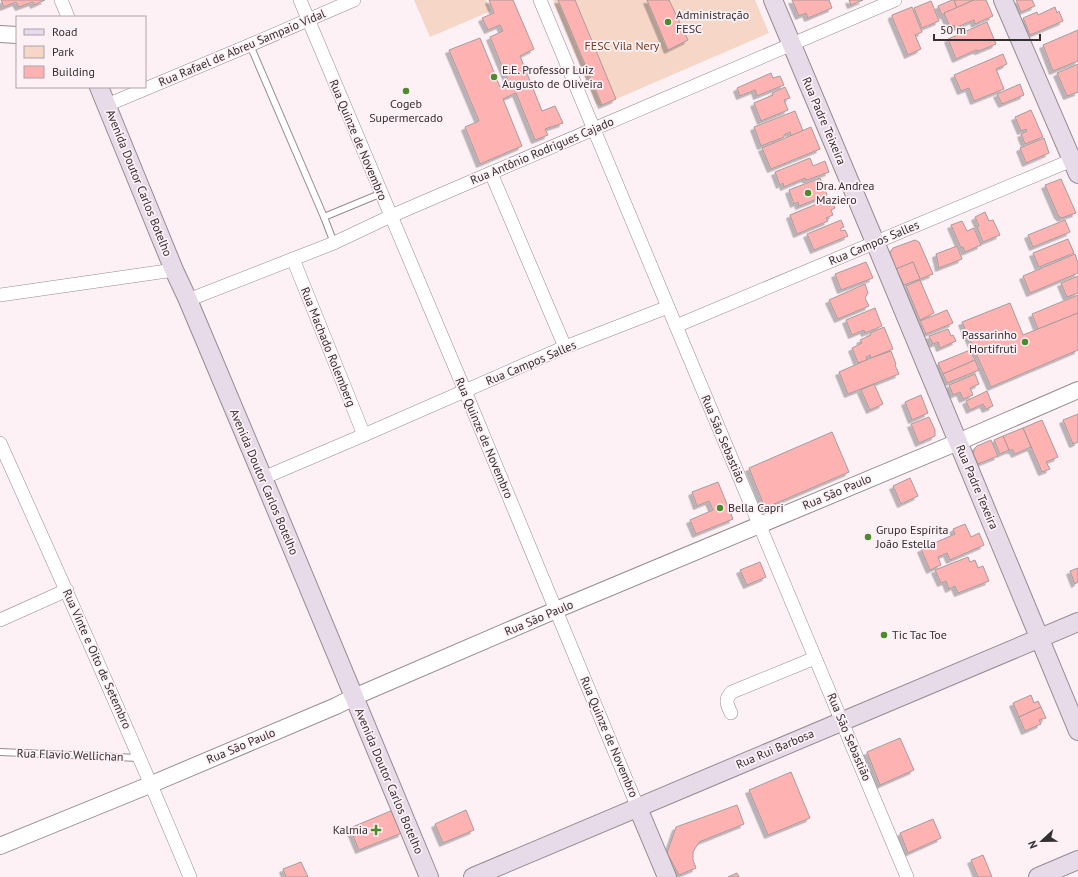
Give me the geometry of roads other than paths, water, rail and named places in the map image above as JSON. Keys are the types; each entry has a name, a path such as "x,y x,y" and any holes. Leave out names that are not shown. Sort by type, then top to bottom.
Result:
{"main road":[{"name":"Rua Padre Teixeira","path":"773,0 875,242"},
{"path":"1003,0 1075,167"},
{"name":"Avenida Doutor Carlos Botelho","path":"99,88 174,270 188,300 430,877"},
{"name":"Rua Padre Texeira","path":"875,242 1078,731"},
{"name":"Rua Rui Barbosa","path":"473,877 1078,622"},
{"name":"Rua Quinze de Novembro","path":"638,808 667,877"},
{"path":"1038,877 1078,860"}],"street":[{"path":"61,0 68,16"},
{"name":"Rua Quinze de Novembro","path":"300,0 332,80 382,193 638,808"},
{"name":"Rua Rafael de Abreu Sampaio Vidal","path":"107,105 354,0"},
{"name":"Rua São Sebastião","path":"540,0 907,877"},
{"name":"Rua Antônio Rodrigues Cajado","path":"188,300 334,243 391,216 594,128 895,0"},
{"path":"0,34 16,35"},
{"name":"Rua Campos Salles","path":"676,326 875,242 1075,167"},
{"path":"491,173 566,347"},
{"name":"Rua Machado Rolemberg","path":"293,259 364,435"},
{"path":"0,295 174,270"},
{"name":"Rua Campos Salles","path":"263,478 566,347 668,307"},
{"name":"Rua São Paulo","path":"0,846 152,784 556,610 958,442 1078,390"},
{"name":"Rua Vinte e Oito de Setembro","path":"0,443 67,590 152,784 190,877"},
{"path":"0,620 67,590"},
{"path":"731,714 727,699 732,692 815,658"}],"lane":[{"path":"250,45 334,243"},
{"path":"324,217 382,193"},
{"name":"Rua Flavio Wellichan","path":"0,752 140,758"}],"place":[{"name":"Administração FESC","path":"668,22"},
{"name":"E.E. Professor Luiz Augusto de Oliveira","path":"494,77"},
{"name":"Cogeb Supermercado","path":"406,91"},
{"name":"Dra. Andrea Maziero","path":"808,193"},
{"name":"Passarinho Hortifruti","path":"1025,342"},
{"name":"Bella Capri","path":"720,508"},
{"name":"Grupo Espírita João Estella","path":"868,537"},
{"name":"Tic Tac Toe","path":"884,635"},
{"name":"Kalmia","path":"376,830"}],"park label":[{"name":"FESC Vila Nery","path":"622,46"}]}
